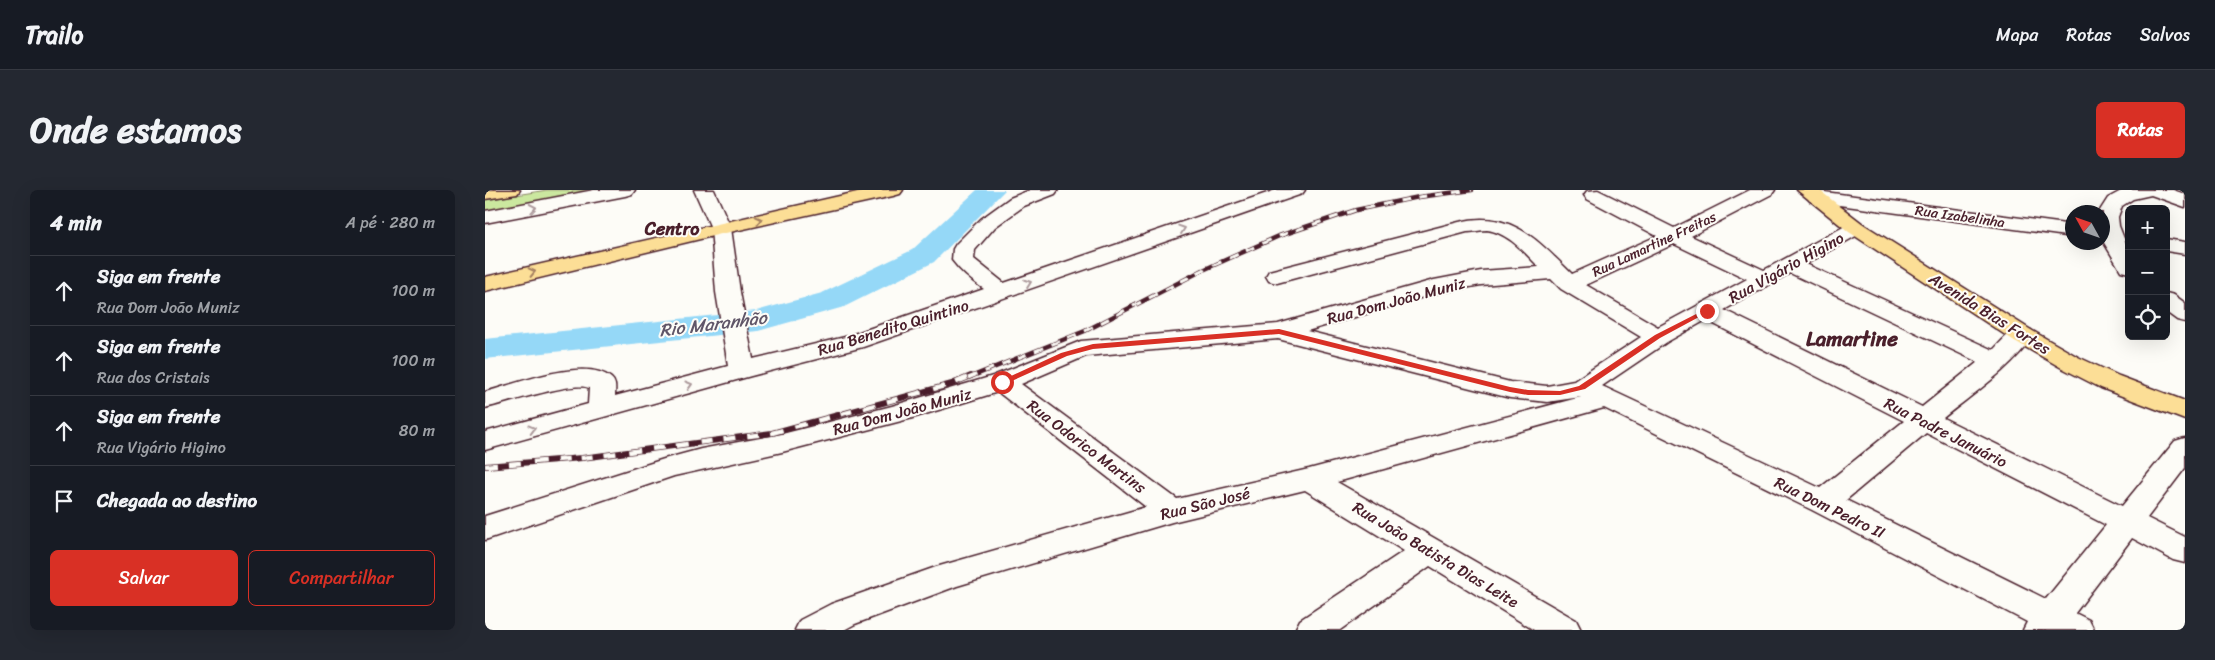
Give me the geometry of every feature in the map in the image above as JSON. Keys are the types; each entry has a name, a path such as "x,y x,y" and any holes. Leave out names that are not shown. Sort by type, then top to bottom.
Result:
{"main road":[{"path":"485,193 510,190"},
{"path":"485,284 721,228 893,190"},
{"name":"Avenida Bias Fortes","path":"1812,194 1856,228 2069,362 2110,382 2185,411"}],"street":[{"path":"485,217 625,190"},
{"path":"704,190 721,228 728,292 742,370"},
{"path":"1002,292 972,270 963,260 964,249 989,223 1017,202 1048,190"},
{"name":"Rua Benedito Quintino","path":"485,442 742,370 854,342 1295,190"},
{"name":"Rua Lamartine Freitas","path":"1563,278 1674,236 1765,190"},
{"path":"2125,262 2121,258 2109,224 2109,214 2115,202 2134,193 2148,190"},
{"path":"2155,190 2185,201"},
{"name":"Rua Izabelinha","path":"1812,194 2065,231"},
{"path":"1594,195 1674,236 1763,278"},
{"path":"1277,276 1480,224 1496,225 1524,240 1563,278 1658,337"},
{"name":"Rua Vigário Higino","path":"1582,393 1658,337 1856,228"},
{"path":"2170,246 2185,248"},
{"path":"1790,265 1996,361"},
{"name":"Rua Dom João Muniz","path":"485,528 664,469 701,459 782,443 890,415 1002,382 1064,354 1093,346 1279,331 1434,287 1481,278 1563,278"},
{"path":"2170,303 2185,316"},
{"name":"Rua Padre Januário","path":"1707,311 2185,551"},
{"path":"1279,331 1510,390 1582,393"},
{"path":"1823,502 1996,361 2022,334"},
{"path":"485,400 565,379 589,377 602,384 602,410"},
{"name":"Rua Odorico Martins","path":"1002,382 1172,511"},
{"name":"Rua São José","path":"813,630 843,614 949,576 1172,511 1309,479 1582,393"},
{"name":"Rua Dom Pedro II","path":"1582,393 1823,502 2055,626"},
{"path":"2055,626 2127,522 2185,448"},
{"name":"Rua João Batista Dias Leite","path":"1309,479 1563,630"},
{"path":"1313,630 1429,550"}],"green space":[{"path":"547,190 605,190 485,213 485,200"}],"waterway":[{"name":"Rio Maranhão","path":"485,349 758,321 833,300 923,256 992,190"}],"railway":[{"path":"968,378 1085,331 1203,270 1279,236 1356,210 1419,197 1472,190"},
{"path":"485,466 582,458 772,433 952,384 971,376"}],"district":[{"name":"Centro","path":"672,229"},
{"name":"Lamartine","path":"1852,339"}],"route":[{"path":"1002,382 1064,354 1093,346 1279,331 1510,390 1547,394 1560,393 1582,388 1658,337 1707,311"}]}
